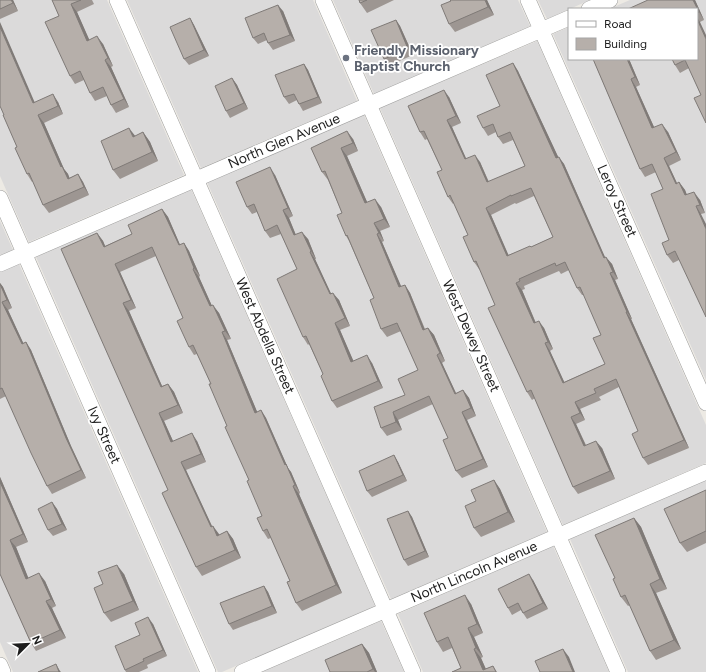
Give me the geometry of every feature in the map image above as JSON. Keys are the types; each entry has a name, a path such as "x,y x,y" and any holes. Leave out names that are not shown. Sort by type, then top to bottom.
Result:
{"street":[{"name":"West Abdella Street","path":"117,0 413,672"},
{"name":"West Dewey Street","path":"323,0 618,672"},
{"name":"Leroy Street","path":"528,0 706,403"},
{"path":"591,8 610,0"},
{"name":"North Glen Avenue","path":"0,264 568,18"},
{"name":"Ivy Street","path":"0,198 208,672"},
{"name":"North Lincoln Avenue","path":"242,672 706,472"},
{"path":"0,665 3,672"}],"shaded area":[{"path":"0,0 107,0 184,175 29,242 0,176"},
{"path":"127,0 313,0 357,101 201,168"},
{"path":"333,0 518,0 530,26 374,94"},
{"path":"538,0 590,0 572,8 568,8 568,10 547,19"},
{"path":"630,0 706,0 706,380 553,34 568,27 568,60 698,60 698,8 611,8"},
{"path":"537,41 706,425 706,463 563,525 380,108"},
{"path":"364,115 547,532 391,599 207,182"},
{"path":"191,189 375,606 222,672 218,672 36,257"},
{"path":"0,221 13,250 0,255"},
{"path":"19,264 198,672 13,672 0,642 0,272"},
{"path":"706,480 706,672 628,672 570,539"},
{"path":"553,546 609,672 423,672 398,614"},
{"path":"381,621 404,672 262,672"}],"building":[{"path":"0,0 11,0 13,3 0,9"},
{"path":"52,0 81,0 71,4 87,41 97,36 108,58 105,60 124,99 111,105 103,87 90,93 80,71 70,76 45,22 59,16"},
{"path":"359,0 367,0 360,3"},
{"path":"450,0 485,0 488,7 449,24 441,5 451,1"},
{"path":"648,0 693,0 697,8 630,8"},
{"path":"278,5 290,35 268,43 264,33 253,38 245,18"},
{"path":"190,18 204,50 184,59 170,27"},
{"path":"396,20 408,49 384,59 371,30"},
{"path":"698,21 706,39 706,123 694,98 701,95 685,60 698,60"},
{"path":"0,27 33,103 53,94 58,106 38,115 61,167 62,166 68,179 78,174 84,187 43,205 29,173 27,174 15,148 17,147 0,106"},
{"path":"593,60 627,60 635,77 631,79 652,128 662,124 676,152 664,158 676,184 679,182 685,195 694,192 700,205 696,206 706,229 706,317 675,251 667,255 662,243 669,240 651,194 663,189 652,164 640,169"},
{"path":"672,60 685,60 675,65"},
{"path":"513,63 556,158 559,157 604,258 606,257 613,272 610,273 626,312 684,440 643,458 632,434 638,431 616,379 594,389 596,393 575,402 580,413 571,417 584,446 596,441 610,471 573,487 531,390 527,392 488,308 495,305 476,261 474,262 463,237 468,235 450,195 448,197 437,172 442,170 424,131 420,132 408,106 444,90 456,116 447,120 465,159 475,155 487,182 525,166 510,132 498,137 493,124 483,128 477,116 500,106 486,75","holes":["531,188 553,237 507,256 486,208 511,195","565,262 577,288 580,287 601,335 593,338 605,364 563,383 545,343 548,342 539,321 534,323 516,283 520,281 519,279 555,263 556,266"]},
{"path":"304,64 318,97 299,104 294,94 284,97 275,75"},
{"path":"232,78 244,103 226,111 215,86"},
{"path":"129,128 133,137 143,132 152,152 113,170 101,141"},
{"path":"347,131 353,143 341,148 365,203 375,199 384,219 374,223 379,233 377,234 399,287 405,285 423,330 428,328 440,353 437,355 455,394 463,390 471,408 462,412 483,459 456,471 443,440 448,438 429,396 393,412 396,422 381,428 374,407 405,395 398,379 418,370 397,323 381,329 370,300 374,298 337,215 342,213 325,171 322,172 311,148"},
{"path":"270,167 288,208 283,210 294,235 302,232 330,294 333,293 345,318 335,323 351,362 367,355 378,381 332,401 321,376 323,374 306,336 303,337 277,279 297,269 277,225 265,231 254,204 247,207 236,182"},
{"path":"162,209 179,245 184,243 194,268 193,269 210,306 213,305 225,331 222,332 255,413 261,410 295,485 293,486 336,585 296,603 287,582 290,581 267,529 263,531 257,518 262,516 247,481 249,480 225,427 227,426 209,384 211,384 193,345 189,347 177,321 183,318 152,247 115,264 131,300 123,303 161,387 168,384 178,405 159,413 171,442 192,433 201,454 181,462 211,527 213,526 217,536 227,531 235,550 196,567 162,493 168,490 61,249 97,233 104,247 132,234 128,225"},
{"path":"0,284 7,300 2,302 22,344 26,342 81,470 47,486 2,388 0,389"},
{"path":"394,455 403,475 367,491 359,471"},
{"path":"494,480 508,512 474,528 465,506 476,501 471,490"},
{"path":"0,482 23,534 10,540 26,579 39,573 51,599 46,601 60,630 31,643 0,574"},
{"path":"706,490 706,531 680,543 664,509"},
{"path":"52,502 62,524 48,530 38,509"},
{"path":"408,511 425,551 404,560 387,519"},
{"path":"634,518 660,579 650,584 674,640 650,651 625,595 621,597 613,579 615,578 595,535"},
{"path":"117,565 133,601 104,613 94,588 103,584 98,572"},
{"path":"529,574 543,603 523,613 518,603 508,608 498,589"},
{"path":"264,586 272,606 229,624 220,603"},
{"path":"465,595 477,624 468,628 476,648 474,649 483,670 493,666 496,672 452,672 461,668 448,637 437,642 424,613"},
{"path":"148,617 163,650 143,659 144,661 125,670 115,646 140,635 135,623"},
{"path":"362,644 373,669 367,672 330,672 325,660"},
{"path":"563,649 573,672 540,672 535,661"},
{"path":"56,664 59,672 38,672"}],"place":[{"name":"Friendly Missionary Baptist Church","path":"346,58"}]}
